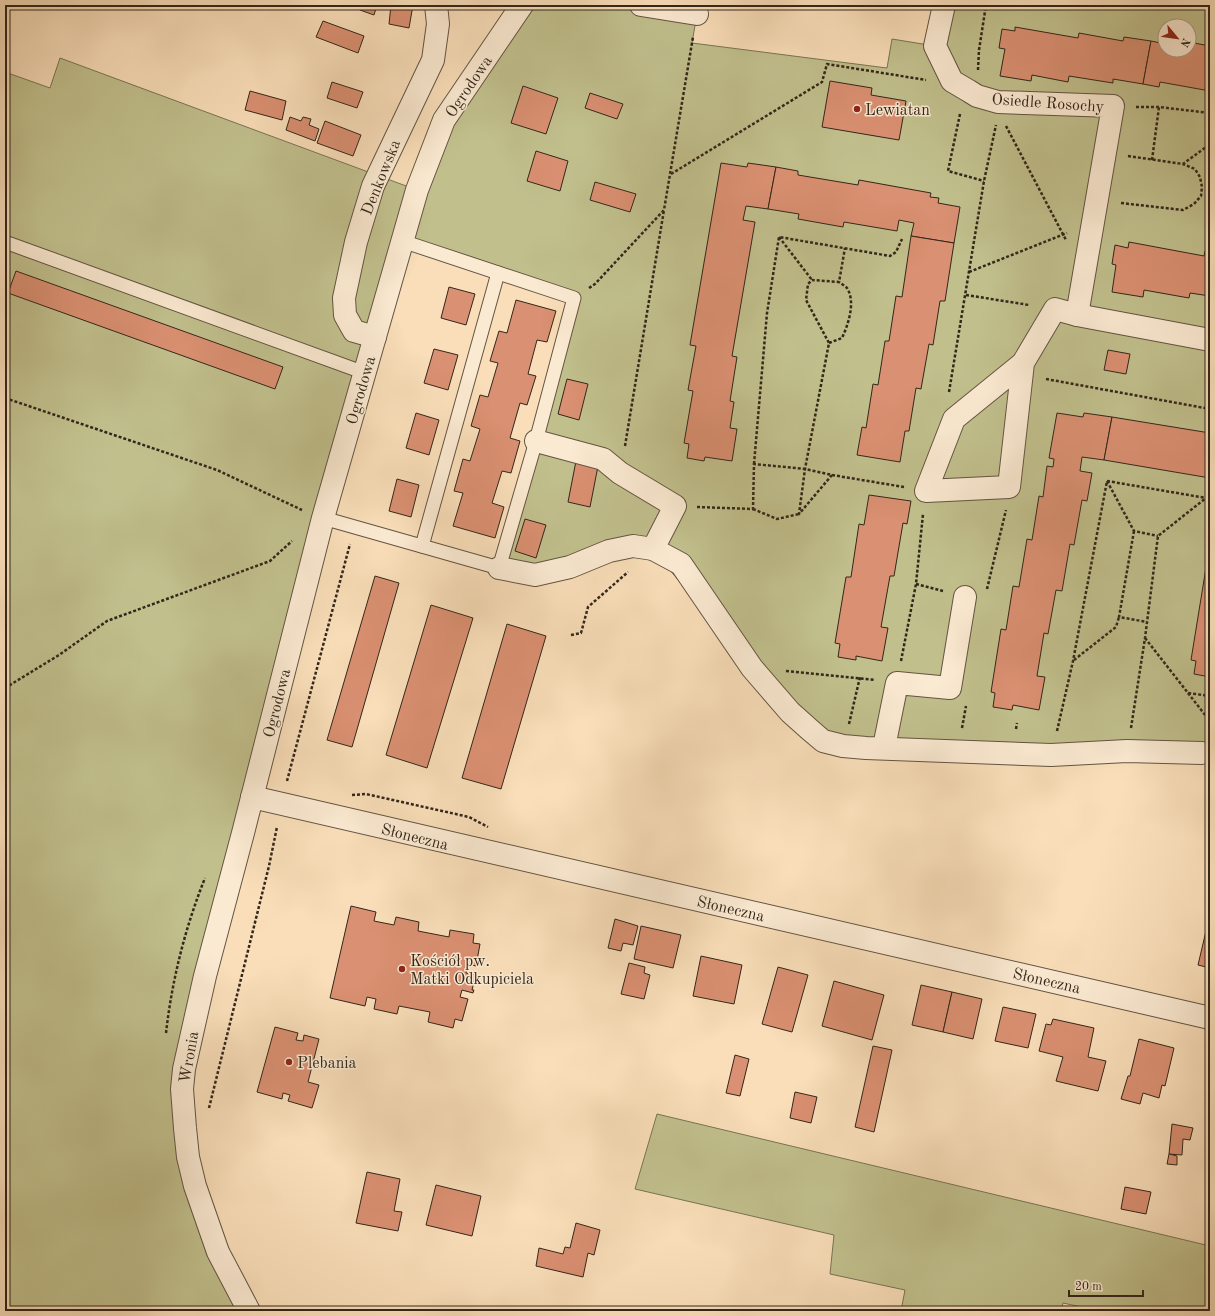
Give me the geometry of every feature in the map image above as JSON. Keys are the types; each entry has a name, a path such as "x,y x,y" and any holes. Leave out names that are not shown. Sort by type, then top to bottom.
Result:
{"street":[{"name":"Denkowska","path":"375,337 354,331 344,315 344,298 356,242 373,186 433,60 438,24 436,5"},
{"name":"Ogrodowa","path":"252,797 323,518 417,190 444,120 522,5"},
{"path":"641,5 697,14"},
{"path":"944,5 935,46 952,81"},
{"name":"Osiedle Rosochy","path":"952,81 977,96 998,102 1113,106 1077,315"},
{"path":"1022,368 954,419 926,491 1009,487 1022,368 1055,309 1077,315 1210,340"},
{"path":"536,441 603,459 620,474 675,506 654,550"},
{"path":"499,568 534,575 570,567 609,551 627,547 633,546 654,550 681,564 752,668 790,712 823,740 843,746 1051,754 1127,751 1202,753"},
{"path":"884,747 897,683 950,688 965,597"},
{"name":"Słoneczna","path":"252,797 503,857 728,907 1210,1018"},
{"name":"Wronia","path":"249,1311 218,1252 195,1186 188,1157 182,1090 184,1069 205,976 252,797"}],"lane":[{"path":"323,518 499,568 536,441 574,298 402,241"},
{"path":"5,242 365,372"},
{"path":"422,546 498,273"}],"path":[{"path":"977,96 979,50 986,5"},
{"path":"620,474 697,14"},
{"path":"671,174 822,82 827,64 940,83 952,81"},
{"path":"1113,106 1159,107 1210,113"},
{"path":"1152,160 1159,107"},
{"path":"959,119 948,171 984,181"},
{"path":"1004,123 1066,241"},
{"path":"954,419 946,407 984,181 996,128"},
{"path":"1183,164 1210,144"},
{"path":"1097,199 1172,210 1183,210 1194,204 1201,196 1202,187 1200,177 1195,169 1183,164 1105,153"},
{"path":"574,298 595,284 664,210"},
{"path":"969,272 1062,234 1079,228 1093,226"},
{"path":"778,236 890,256 896,252 902,239"},
{"path":"778,236 812,280 839,282 847,288 852,300 847,327 842,338 830,343"},
{"path":"753,510 754,464 767,313 778,236"},
{"path":"839,282 845,248"},
{"path":"799,514 805,469 830,343 806,300 808,284 812,280"},
{"path":"966,295 1055,309"},
{"path":"1022,368 1043,379 1210,409"},
{"path":"5,398 217,470 323,518"},
{"path":"752,668 860,677 897,683 916,584 926,491 805,469 754,464"},
{"path":"675,506 753,510 777,520 799,514 832,475"},
{"path":"1107,480 1206,498"},
{"path":"1073,661 1116,627 1119,617 1134,530 1107,480"},
{"path":"1051,754 1073,661 1107,480"},
{"path":"1127,751 1145,638 1158,536 1210,494"},
{"path":"208,1109 269,866 281,804 355,527"},
{"path":"1134,530 1158,536"},
{"path":"5,688 59,655 107,621 270,561 293,540"},
{"path":"571,635 581,633 588,607 654,550"},
{"path":"1119,617 1147,622"},
{"path":"1145,638 1210,721"},
{"path":"843,746 860,677"},
{"path":"1188,693 1210,696"}],"shaded area":[{"path":"522,5 641,5 697,14 692,43 887,68 892,39 935,46 944,5 1210,5 1210,746 843,746 752,668 653,550 570,567 499,568 574,298 402,242 205,976 185,1128 249,1311 5,1311 5,72 50,88 60,58 417,190"},
{"path":"657,1114 1210,1246 1210,1311 1100,1311 1063,1303 1061,1311 901,1311 905,1290 830,1274 834,1235 635,1189"}],"building":[{"path":"362,5 377,5 374,15 360,10"},
{"path":"391,5 413,5 409,28 389,24"},
{"path":"323,21 364,36 358,53 316,37"},
{"path":"1015,27 1078,38 1079,33 1123,41 1124,37 1151,41 1143,84 1113,79 1113,83 1069,76 1068,82 1032,75 1031,81 1000,76 1005,49 999,48 1002,29 1015,31"},
{"path":"1151,41 1157,42 1157,58 1197,58 1197,44 1210,46 1210,91 1160,82 1159,87 1143,84"},
{"path":"830,81 872,88 871,95 906,101 899,140 822,127"},
{"path":"332,82 363,92 357,108 327,98"},
{"path":"523,86 558,98 546,134 511,123"},
{"path":"250,91 286,101 282,120 245,110"},
{"path":"590,93 623,104 617,119 585,108"},
{"path":"290,117 301,121 303,117 311,119 309,125 319,129 315,141 286,130"},
{"path":"325,121 361,135 353,156 317,143"},
{"path":"536,151 568,161 560,191 527,181"},
{"path":"721,163 747,167 748,163 776,167 768,209 746,206 743,220 755,222 732,356 737,357 730,401 734,402 730,428 737,429 732,461 705,457 704,461 687,458 689,444 684,443 693,391 688,390 696,346 690,345"},
{"path":"776,167 798,171 798,175 858,185 859,180 931,193 930,197 939,198 938,203 960,207 954,243 911,236 914,223 899,220 897,231 844,222 843,227 798,219 799,214 768,209"},
{"path":"595,182 636,194 630,212 590,200"},
{"path":"911,236 954,243 945,301 940,301 933,345 929,344 921,389 916,388 909,431 905,431 900,462 857,455 862,427 866,428 873,384 878,385 885,341 889,341 896,296 902,297"},
{"path":"1129,242 1204,256 1205,251 1210,252 1210,296 1190,293 1189,298 1144,290 1143,297 1112,292 1116,265 1112,264 1115,245 1128,248"},
{"path":"16,271 283,367 275,389 8,293"},
{"path":"449,287 475,294 466,325 441,318"},
{"path":"516,300 556,311 547,342 537,340 528,374 536,376 527,405 520,403 510,438 520,441 511,473 502,471 492,503 504,507 495,538 453,526 463,493 454,491 463,459 470,461 480,429 471,426 480,395 488,397 498,363 490,361 499,331 507,333"},
{"path":"434,349 458,355 448,390 424,383"},
{"path":"1108,350 1130,354 1126,374 1104,370"},
{"path":"567,379 588,384 579,420 558,414"},
{"path":"416,413 439,420 429,455 406,448"},
{"path":"1057,413 1083,417 1084,413 1112,417 1104,460 1082,457 1080,471 1092,473 1087,501 1082,500 1074,545 1070,544 1062,591 1056,590 1048,634 1044,633 1037,676 1045,677 1039,710 1013,705 1012,710 993,707 995,693 991,692 1001,629 1006,630 1013,586 1019,587 1027,539 1032,540 1039,496 1043,497 1047,466 1053,467 1054,459 1049,458"},
{"path":"1112,417 1210,433 1210,478 1104,460"},
{"path":"576,461 598,466 590,507 568,502"},
{"path":"397,479 419,485 411,517 389,511"},
{"path":"869,495 911,501 907,524 903,523 894,576 890,576 881,627 888,628 882,661 856,656 856,660 838,657 840,644 835,643 846,577 851,577 859,524 864,525"},
{"path":"525,519 546,525 536,558 515,551"},
{"path":"1210,543 1210,677 1194,674 1196,661 1191,660"},
{"path":"375,576 399,583 352,747 327,740"},
{"path":"431,605 473,618 427,768 386,755"},
{"path":"507,624 546,636 501,789 462,778"},
{"name":"Kościół pw. Matki Odkupiciela","path":"351,906 376,912 374,921 394,925 396,917 419,922 418,931 449,937 450,930 474,934 473,943 480,944 476,966 468,964 466,973 477,975 477,978 475,978 472,990 474,990 473,993 462,990 460,997 468,999 462,1021 455,1019 453,1028 428,1022 430,1012 399,1006 397,1014 374,1009 376,999 367,997 365,1006 330,998"},
{"path":"1210,914 1210,968 1198,965"},
{"path":"615,919 638,926 633,945 623,943 621,951 608,948"},
{"path":"641,926 681,935 673,968 634,959"},
{"path":"701,956 742,965 734,1004 693,996"},
{"path":"629,963 645,967 644,973 650,975 644,999 621,994"},
{"path":"778,967 808,975 792,1032 762,1024"},
{"path":"834,981 884,995 872,1040 822,1026"},
{"path":"921,985 952,992 943,1032 912,1025"},
{"path":"952,992 982,999 973,1039 943,1032"},
{"path":"1003,1007 1036,1014 1028,1048 995,1041"},
{"path":"1053,1019 1094,1028 1088,1057 1106,1061 1098,1091 1056,1081 1063,1057 1039,1051 1046,1024 1051,1025"},
{"name":"Plebania","path":"275,1027 298,1033 296,1040 303,1041 304,1035 319,1039 308,1082 319,1085 312,1108 288,1101 290,1095 283,1093 282,1099 257,1092"},
{"path":"1139,1039 1174,1048 1165,1086 1162,1085 1159,1098 1143,1093 1140,1104 1121,1099 1128,1076 1130,1076"},
{"path":"873,1046 892,1050 874,1132 855,1127"},
{"path":"735,1055 749,1059 740,1096 726,1093"},
{"path":"795,1092 817,1097 811,1123 790,1118"},
{"path":"1172,1124 1193,1128 1190,1140 1183,1139 1182,1155 1169,1154"},
{"path":"1169,1154 1177,1156 1177,1165 1167,1164"},
{"path":"367,1172 400,1179 394,1211 402,1212 398,1231 356,1223"},
{"path":"436,1185 481,1196 472,1236 426,1225"},
{"path":"1125,1187 1151,1192 1146,1214 1121,1209"},
{"path":"576,1223 600,1230 594,1255 588,1253 583,1277 536,1266 539,1248 563,1254 565,1247 570,1248"}],"place":[{"name":"Lewiatan","path":"857,109"},
{"name":"Kościół pw. Matki Odkupiciela","path":"402,969"},
{"name":"Plebania","path":"289,1062"}]}
